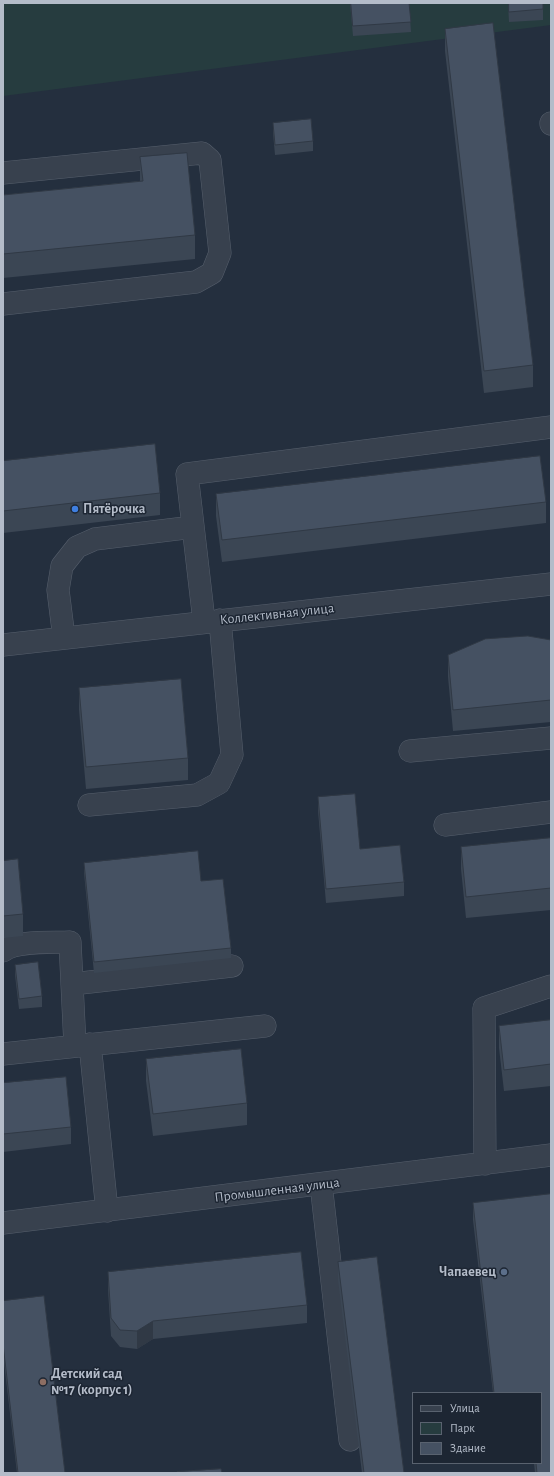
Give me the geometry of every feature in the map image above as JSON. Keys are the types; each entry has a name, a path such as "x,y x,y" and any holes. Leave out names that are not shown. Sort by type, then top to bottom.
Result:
{"street":[{"path":"3,173 202,152 210,160 220,253 212,273 196,282 3,304"},
{"path":"89,806 197,795 219,783 232,755 212,621 193,527 187,474 551,427"},
{"path":"64,638 58,590 62,566 77,547 95,539 193,527"},
{"name":"Коллективная улица","path":"3,645 551,584"},
{"path":"410,751 551,738"},
{"path":"445,825 551,812"},
{"path":"3,951 7,948 28,944 70,942 72,984 83,1045 107,1211"},
{"path":"72,984 232,966"},
{"path":"485,1164 484,1008 551,986"},
{"path":"3,1054 265,1026"},
{"name":"Промышленная улица","path":"3,1223 551,1155"},
{"path":"320,1184 350,1440"}],"green space":[{"path":"3,3 551,3 551,25 3,96"}],"building":[{"path":"351,3 409,3 411,22 353,26"},
{"path":"509,3 543,3 543,9 509,12"},
{"path":"493,23 533,365 484,371 445,29"},
{"path":"311,119 313,141 275,145 273,123"},
{"path":"187,153 195,235 3,254 3,195 143,181 140,157"},
{"path":"155,444 160,493 3,511 3,461"},
{"path":"540,456 546,502 222,540 216,494"},
{"path":"528,636 551,640 551,700 453,710 448,655 485,639"},
{"path":"181,679 188,758 86,767 79,688"},
{"path":"355,794 360,849 400,845 404,882 326,889 318,797"},
{"path":"551,838 551,888 466,897 461,847"},
{"path":"198,851 201,881 223,879 231,948 94,962 84,863"},
{"path":"18,859 23,914 3,916 3,861"},
{"path":"38,962 42,996 19,999 15,965"},
{"path":"551,1020 551,1064 504,1070 499,1026"},
{"path":"241,1049 247,1103 153,1114 146,1059"},
{"path":"66,1077 71,1127 3,1134 3,1083"},
{"path":"551,1194 551,1473 537,1473 536,1464 542,1464 542,1392 494,1392 473,1203"},
{"path":"301,1252 307,1305 153,1321 137,1331 120,1330 111,1318 108,1272"},
{"path":"377,1257 404,1473 364,1473 338,1262"},
{"path":"44,1296 65,1473 18,1473 3,1344 3,1301"},
{"path":"221,1469 222,1473 177,1473 177,1472"}],"place":[{"name":"Пятёрочка","path":"75,509"},
{"name":"Чапаевец","path":"504,1272"},
{"name":"Детский сад №17 (корпус 1)","path":"43,1382"}]}
